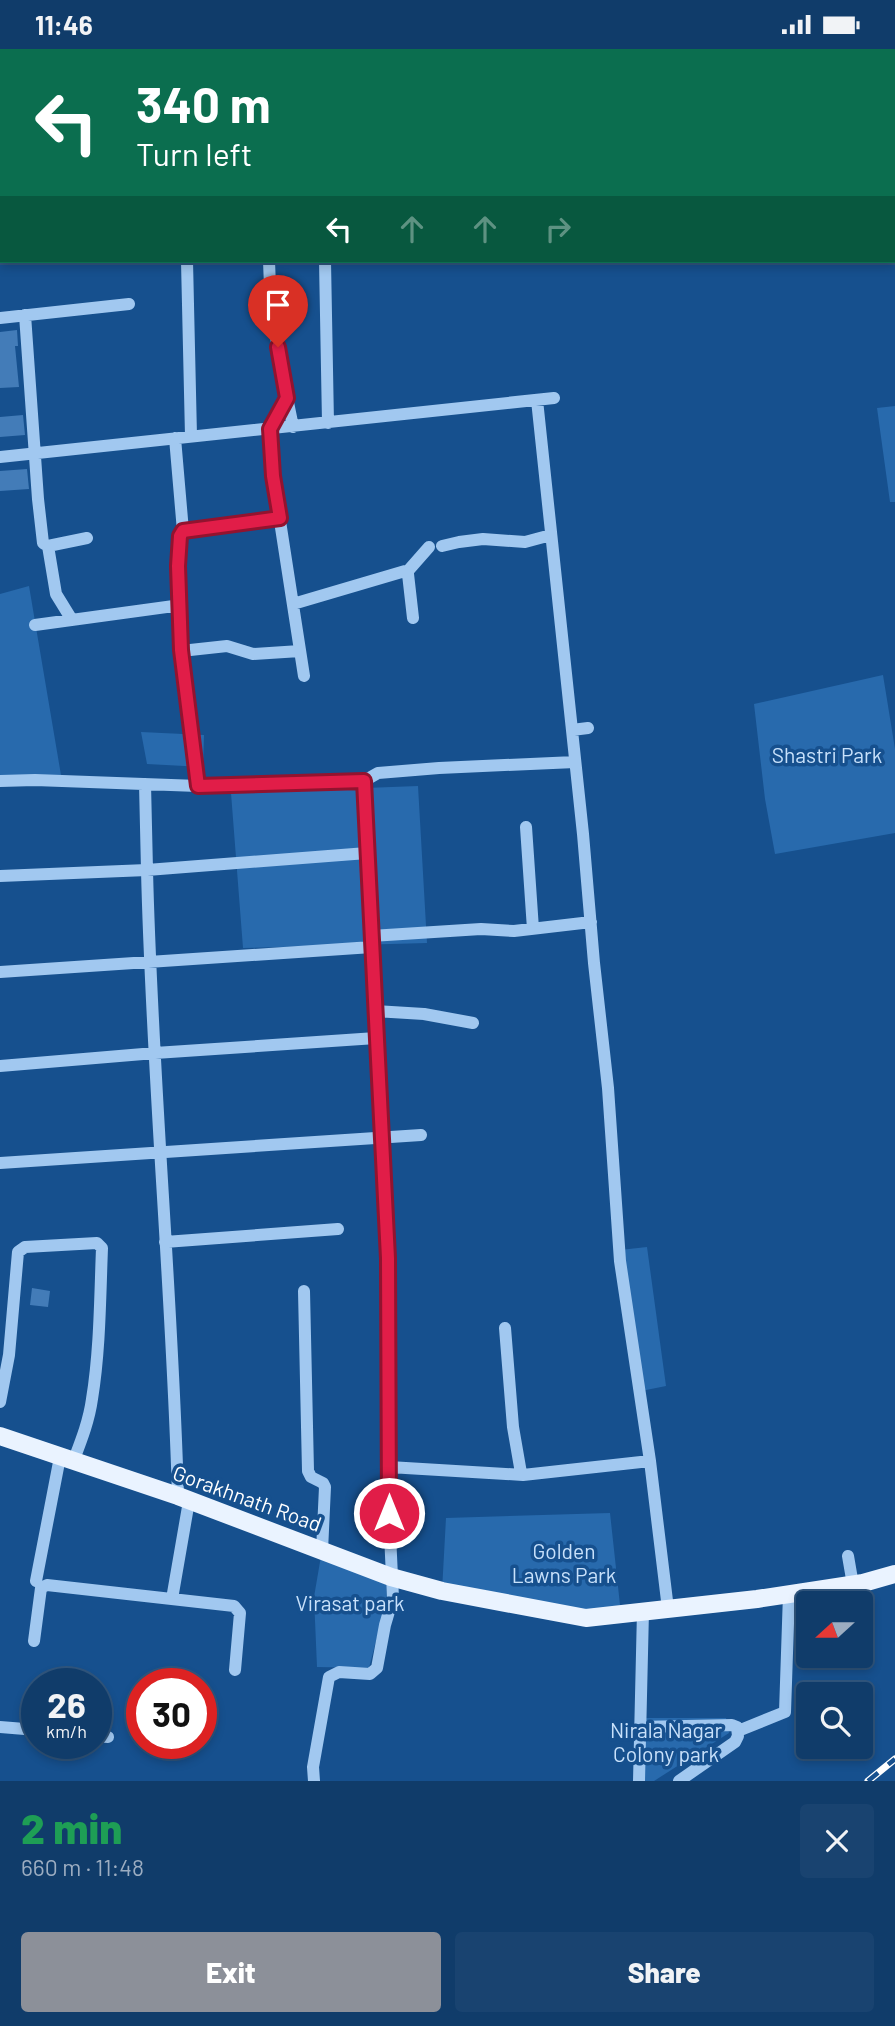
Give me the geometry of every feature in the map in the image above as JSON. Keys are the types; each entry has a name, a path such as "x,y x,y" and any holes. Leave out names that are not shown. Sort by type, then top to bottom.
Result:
{"main road":[{"name":"Gorakhnath Road","path":"0,1436 184,1498 391,1577 442,1591 586,1618 853,1585 895,1574"}],"street":[{"path":"187,263 191,436"},
{"path":"269,263 281,369 293,427"},
{"path":"325,263 328,423"},
{"path":"0,318 129,304"},
{"path":"25,315 43,543 48,546 87,538"},
{"path":"287,398 270,429 273,476 304,676"},
{"path":"0,457 554,398"},
{"path":"537,400 608,1088 620,1261 650,1461 668,1609"},
{"path":"174,438 183,531 180,536 178,566 181,650 198,786"},
{"path":"183,531 280,518"},
{"path":"407,572 435,546 483,539 525,542 551,535"},
{"path":"48,546 56,594 72,620"},
{"path":"293,604 402,571 407,572"},
{"path":"407,572 413,618"},
{"path":"35,625 181,605"},
{"path":"181,650 227,646 253,654 300,651"},
{"path":"572,730 587,728"},
{"path":"0,781 198,786 364,781 378,773 575,762"},
{"path":"313,1781 313,1767 329,1677 339,1672 374,1672 393,1598 388,1258 364,781"},
{"path":"145,784 149,963 165,1242 184,1498 172,1599"},
{"path":"526,827 533,929"},
{"path":"0,876 147,870 367,853"},
{"path":"0,972 149,963 481,929 514,931 591,922"},
{"path":"375,1011 424,1014 473,1023"},
{"path":"0,1066 376,1038"},
{"path":"0,1163 421,1135"},
{"path":"165,1242 338,1229"},
{"path":"0,1402 9,1355 20,1248 97,1243 102,1248 92,1401 83,1436 66,1459 36,1581"},
{"path":"303,1291 308,1471 311,1477 325,1487 322,1551"},
{"path":"505,1328 513,1427 523,1475"},
{"path":"389,1467 523,1475 650,1461"},
{"path":"848,1556 853,1585"},
{"path":"34,1641 41,1588 47,1585 234,1606 240,1613 235,1670"},
{"path":"738,1731 785,1712 789,1594"},
{"path":"639,1781 643,1611"},
{"path":"0,1727 21,1729"},
{"path":"640,1727 737,1727 736,1742 679,1781"}],"green space":[{"path":"895,406 895,502 890,502 877,408"},
{"path":"29,586 62,781 0,782 0,594"},
{"name":"Shastri Park","path":"883,675 895,749 895,833 775,854 765,799 754,704"},
{"path":"141,732 204,735 203,767 147,764"},
{"path":"418,786 427,943 243,948 231,793"},
{"path":"647,1247 666,1386 641,1391 620,1250"},
{"name":"Golden Lawns Park","path":"610,1513 621,1614 442,1591 446,1518"},
{"name":"Virasat park","path":"321,1556 386,1580 387,1598 369,1668 317,1667 314,1597"},
{"name":"Nirala Nagar Colony park","path":"641,1718 726,1718 729,1733 654,1781 639,1781"}],"building":[{"path":"17,330 18,346 15,346 19,387 0,388 0,332"},
{"path":"23,415 25,435 0,437 0,417"},
{"path":"27,469 29,489 0,491 0,471"},
{"path":"32,1288 50,1291 48,1307 30,1305"}],"railway":[{"path":"868,1781 895,1759"}],"route":[{"path":"278,347 287,398 270,429 273,476 280,518 183,531 180,536 178,566 181,650 198,786 364,781 388,1258 389,1513"}]}
